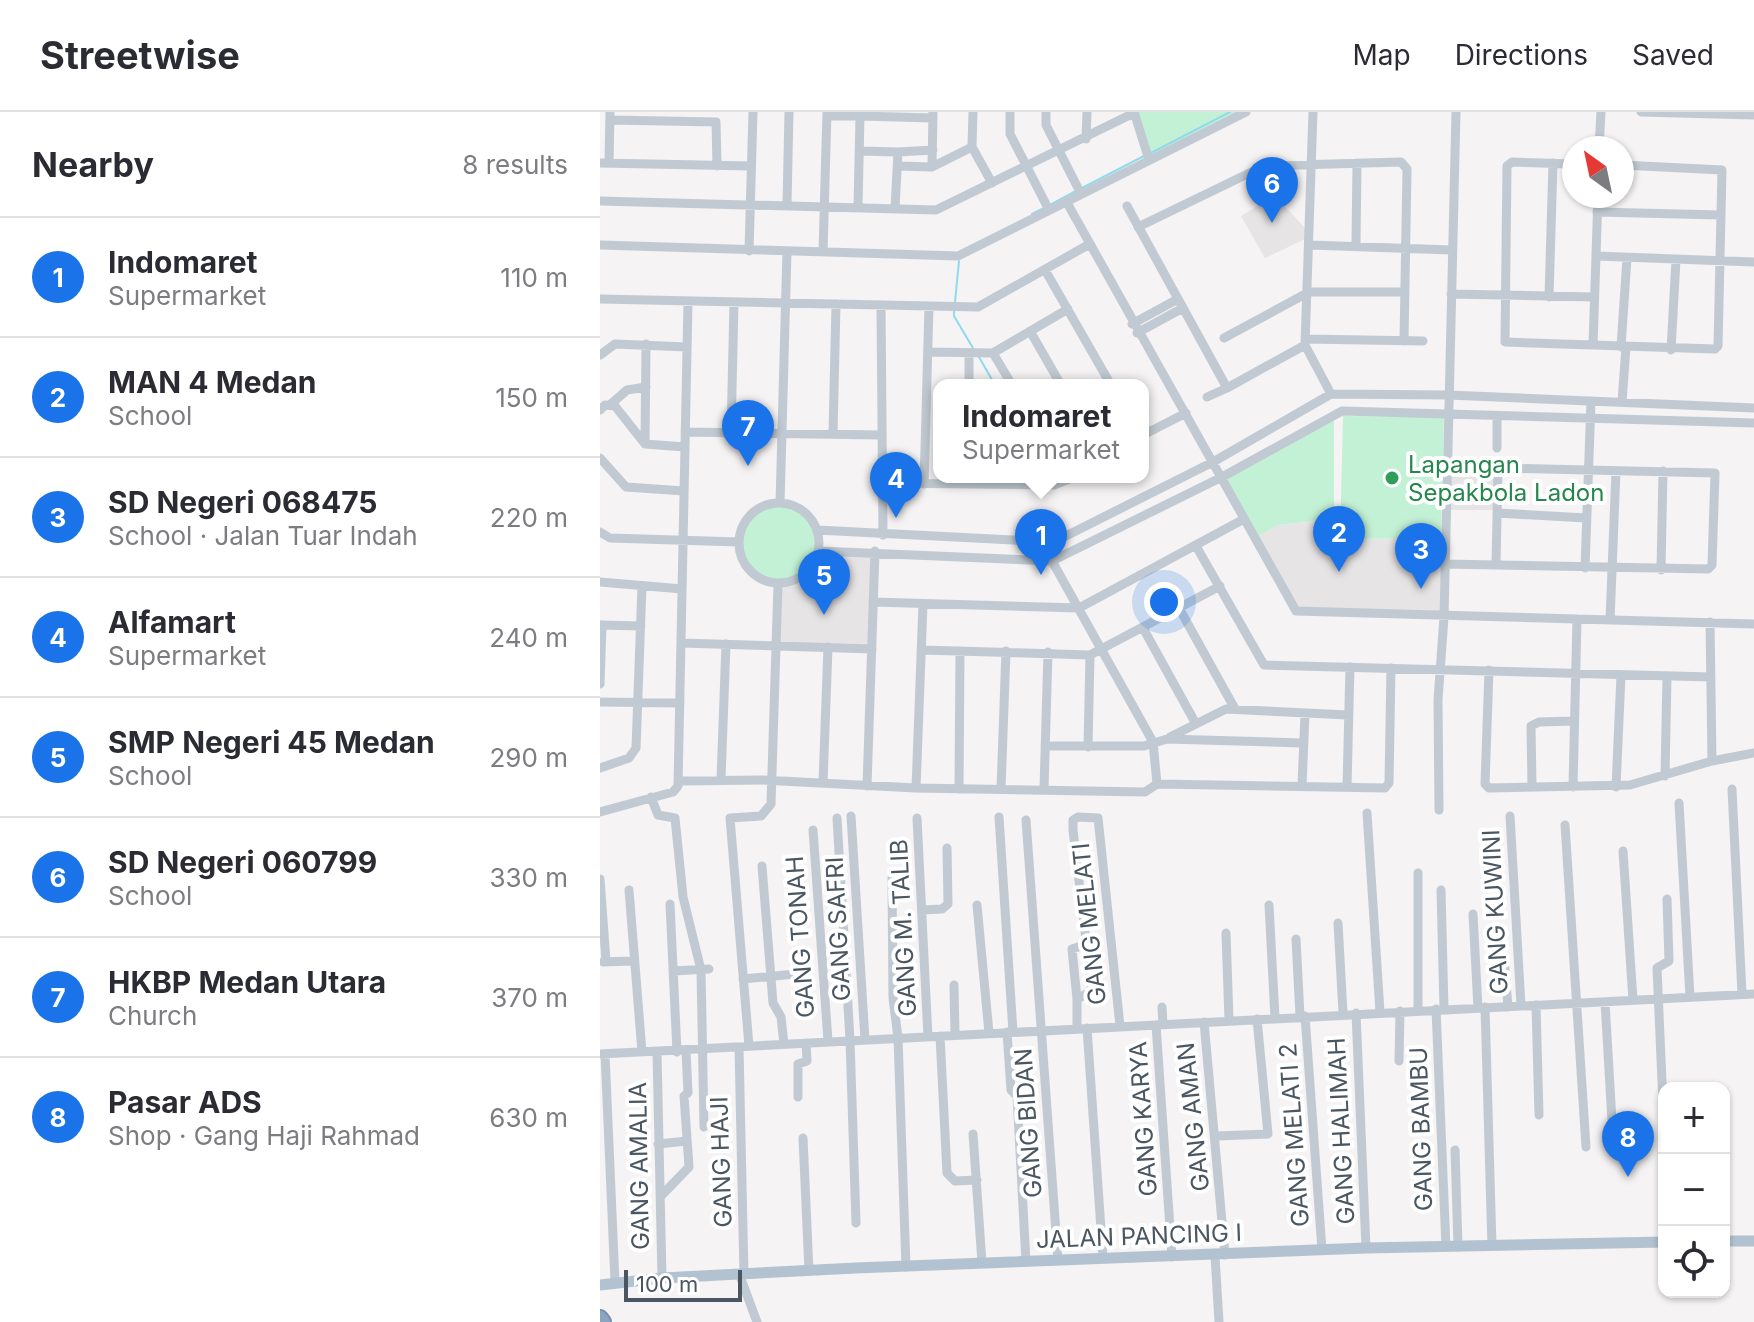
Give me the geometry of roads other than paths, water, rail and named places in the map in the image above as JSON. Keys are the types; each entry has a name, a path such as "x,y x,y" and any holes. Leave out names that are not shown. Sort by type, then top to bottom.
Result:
{"main road":[{"path":"1730,1241 1754,1241"},
{"name":"JALAN PANCING I","path":"600,1285 662,1278 1103,1258 1366,1248 1658,1242"},
{"name":"JALAN PANCING I","path":"600,1277 615,1282"}],"street":[{"path":"749,251 753,112"},
{"path":"787,204 789,112"},
{"path":"973,112 972,147 992,183"},
{"path":"1010,112 1010,134 1048,207"},
{"path":"1046,112 1046,125 1079,191"},
{"path":"1086,139 1087,112"},
{"path":"600,201 936,210 1086,139 1134,112 1148,156"},
{"path":"600,245 960,255 1148,156 1246,112"},
{"path":"1313,112 1306,342 1331,394"},
{"path":"1439,810 1438,700 1444,617 1456,112"},
{"path":"1600,136 1601,112"},
{"path":"1641,112 1754,115"},
{"path":"823,252 827,114 933,115 932,167"},
{"path":"717,166 716,122 610,116 604,163 717,166 751,166"},
{"path":"858,207 860,116"},
{"path":"898,166 932,167 972,147"},
{"path":"859,151 933,150"},
{"path":"895,208 898,152"},
{"path":"1562,163 1512,162 1507,166 1503,338 1509,344 1709,350 1718,346 1723,172 1719,168 1634,165"},
{"path":"1356,245 1357,163"},
{"path":"1549,297 1553,163"},
{"path":"1138,227 1264,166 1405,164 1404,341"},
{"path":"1066,201 1135,328 1299,612 1754,624"},
{"path":"1127,206 1178,305 1227,388"},
{"path":"1593,345 1597,208"},
{"path":"1597,212 1721,215"},
{"path":"600,299 978,307 1088,245"},
{"path":"1310,245 1451,250"},
{"path":"780,503 787,251"},
{"path":"1596,256 1754,262"},
{"path":"1622,402 1627,258"},
{"path":"1671,350 1676,260"},
{"path":"1045,270 1108,379"},
{"path":"1224,338 1309,292 1404,292"},
{"path":"1451,294 1594,297"},
{"path":"600,812 674,791 679,781 688,302"},
{"path":"731,433 734,303"},
{"path":"833,434 836,304"},
{"path":"881,305 883,535"},
{"path":"1135,328 1178,305"},
{"path":"924,484 929,307"},
{"path":"928,352 993,353 1068,309"},
{"path":"1030,331 1058,379"},
{"path":"1207,397 1306,342 1423,341"},
{"path":"600,355 615,344 687,347"},
{"path":"645,444 646,344"},
{"path":"993,353 1008,379"},
{"path":"970,379 974,354"},
{"path":"600,410 627,390 646,387"},
{"path":"817,530 1054,542 1213,462 1331,394 1448,395 1754,408"},
{"path":"1585,568 1586,470 1591,401"},
{"path":"611,404 645,444 685,447"},
{"path":"819,551 875,551 1052,561 1222,477 1335,412 1754,423"},
{"path":"1149,432 1186,413"},
{"path":"1497,416 1497,448"},
{"path":"685,432 881,435"},
{"path":"600,458 626,487 684,491"},
{"path":"1443,564 1661,570 1711,568 1714,472 1498,468 1496,565"},
{"path":"1610,620 1616,471"},
{"path":"1661,570 1663,471"},
{"path":"881,483 939,483"},
{"path":"1012,483 1059,483"},
{"path":"780,503 796,507 809,516 817,530 819,551 804,575 778,584 762,580 750,571 741,558 739,542 743,527 752,514 765,506 780,503"},
{"path":"1497,513 1586,518"},
{"path":"873,602 1079,608 1244,519"},
{"path":"600,532 610,538 739,542"},
{"path":"1054,542 1052,561 1153,742 1157,784"},
{"path":"1196,546 1264,665 1711,677"},
{"path":"867,786 875,551"},
{"path":"600,582 682,589"},
{"path":"771,781 778,584"},
{"path":"600,768 621,762 634,752 639,702 642,586"},
{"path":"921,650 1090,655 1220,586"},
{"path":"916,788 923,604"},
{"path":"1179,608 1235,709"},
{"path":"1573,787 1577,619"},
{"path":"1710,622 1712,761"},
{"path":"600,684 601,625 641,626"},
{"path":"1143,628 1196,724"},
{"path":"681,643 872,649"},
{"path":"721,779 726,644"},
{"path":"823,783 828,647"},
{"path":"959,789 960,651"},
{"path":"1001,789 1006,651"},
{"path":"1044,789 1048,652"},
{"path":"1088,747 1090,655"},
{"path":"1347,786 1350,667"},
{"path":"679,781 721,779 916,788 1145,792 1157,784 1385,788 1389,783 1391,668"},
{"path":"1489,670 1485,784 1489,788 1616,787 1754,753"},
{"path":"1616,787 1621,675"},
{"path":"1665,776 1667,676"},
{"path":"600,702 680,703"},
{"path":"1167,739 1222,710 1348,715"},
{"path":"1302,785 1305,714"},
{"path":"1532,787 1531,726 1539,722 1574,721"},
{"path":"1045,746 1144,746 1167,739 1302,743"},
{"name":"GANG HAJI","path":"757,1322 742,1276 743,979 730,818 765,814 771,804 771,781"},
{"path":"1732,789 1742,994"},
{"path":"651,797 658,815 675,818 683,897 705,969 704,1127"},
{"path":"1679,803 1690,997"},
{"path":"1367,813 1380,1012"},
{"name":"GANG SAFRI","path":"851,816 865,1040"},
{"name":"GANG KUWINI","path":"1510,816 1521,1006"},
{"path":"999,817 1011,1090 1017,1096 1026,1262"},
{"path":"837,818 850,1040 856,1223"},
{"name":"GANG M. TALIB","path":"917,818 928,1037"},
{"name":"GANG MELATI","path":"1087,944 1073,820 1098,818 1120,1026"},
{"name":"GANG BIDAN","path":"1026,820 1058,1260"},
{"path":"1565,825 1586,1147"},
{"name":"GANG TONAH","path":"813,830 828,1041"},
{"path":"922,910 942,909 948,904 947,848"},
{"path":"1623,851 1633,1000"},
{"path":"762,866 770,976 784,1044"},
{"path":"1418,873 1418,1010"},
{"path":"892,878 893,998 898,1038 906,1267"},
{"path":"600,879 603,962 632,961"},
{"path":"629,890 632,961 642,1052"},
{"name":"GANG BAMBU","path":"1441,890 1440,1009 1452,1247"},
{"path":"1662,1082 1657,968 1669,961 1667,899"},
{"path":"661,1196 686,1173 687,1141 684,1096 688,1093 673,971 670,904"},
{"path":"977,905 989,1033"},
{"path":"1269,905 1275,1018"},
{"path":"1473,914 1481,1008 1492,1246"},
{"path":"1338,923 1343,1013"},
{"path":"1226,933 1229,1020"},
{"name":"GANG MELATI 2","path":"1296,939 1322,1250"},
{"path":"1077,999 1092,991 1087,944 1072,949 1077,999 1082,1029 1103,1258"},
{"path":"1504,958 1508,1007"},
{"path":"673,971 705,969"},
{"path":"743,979 795,974"},
{"path":"954,985 955,1035"},
{"path":"615,1282 602,1054 1343,1013 1754,994"},
{"path":"1605,1002 1612,1121"},
{"path":"1536,1005 1539,1115"},
{"name":"GANG KARYA","path":"1162,1007 1160,1025 1172,1257"},
{"path":"1399,1061 1400,1011"},
{"name":"GANG HALIMAH","path":"1356,1013 1366,1248"},
{"path":"1217,1136 1268,1134 1257,1019"},
{"name":"GANG AMAN","path":"1204,1022 1217,1136 1219,1322"},
{"path":"940,1036 947,1173 952,1180 977,1180"},
{"path":"798,1097 798,1064 807,1061 806,1043"},
{"name":"GANG AMALIA","path":"657,1052 662,1278"},
{"path":"973,1134 982,1263"},
{"path":"803,1138 809,1271"},
{"path":"658,1144 687,1141"},
{"path":"1452,1247 1455,1150"}],"waterway":[{"path":"1149,154 1230,112"},
{"path":"1082,188 1144,156"},
{"path":"1050,205 1076,191"},
{"path":"1032,214 1044,208"},
{"path":"955,302 959,261"},
{"path":"954,308 954,316 973,348"},
{"path":"979,357 992,379"}],"place":[{"name":"SD Negeri 060799","path":"1272,223"},
{"name":"HKBP Medan Utara","path":"748,466"},
{"name":"Lapangan Sepakbola Ladon","path":"1392,478"},
{"name":"Alfamart","path":"896,518"},
{"name":"MAN 4 Medan","path":"1339,572"},
{"name":"Indomaret","path":"1041,575"},
{"name":"SD Negeri 068475","path":"1421,589"},
{"name":"SMP Negeri 45 Medan","path":"824,615"},
{"name":"Pasar ADS","path":"1628,1177"}]}
